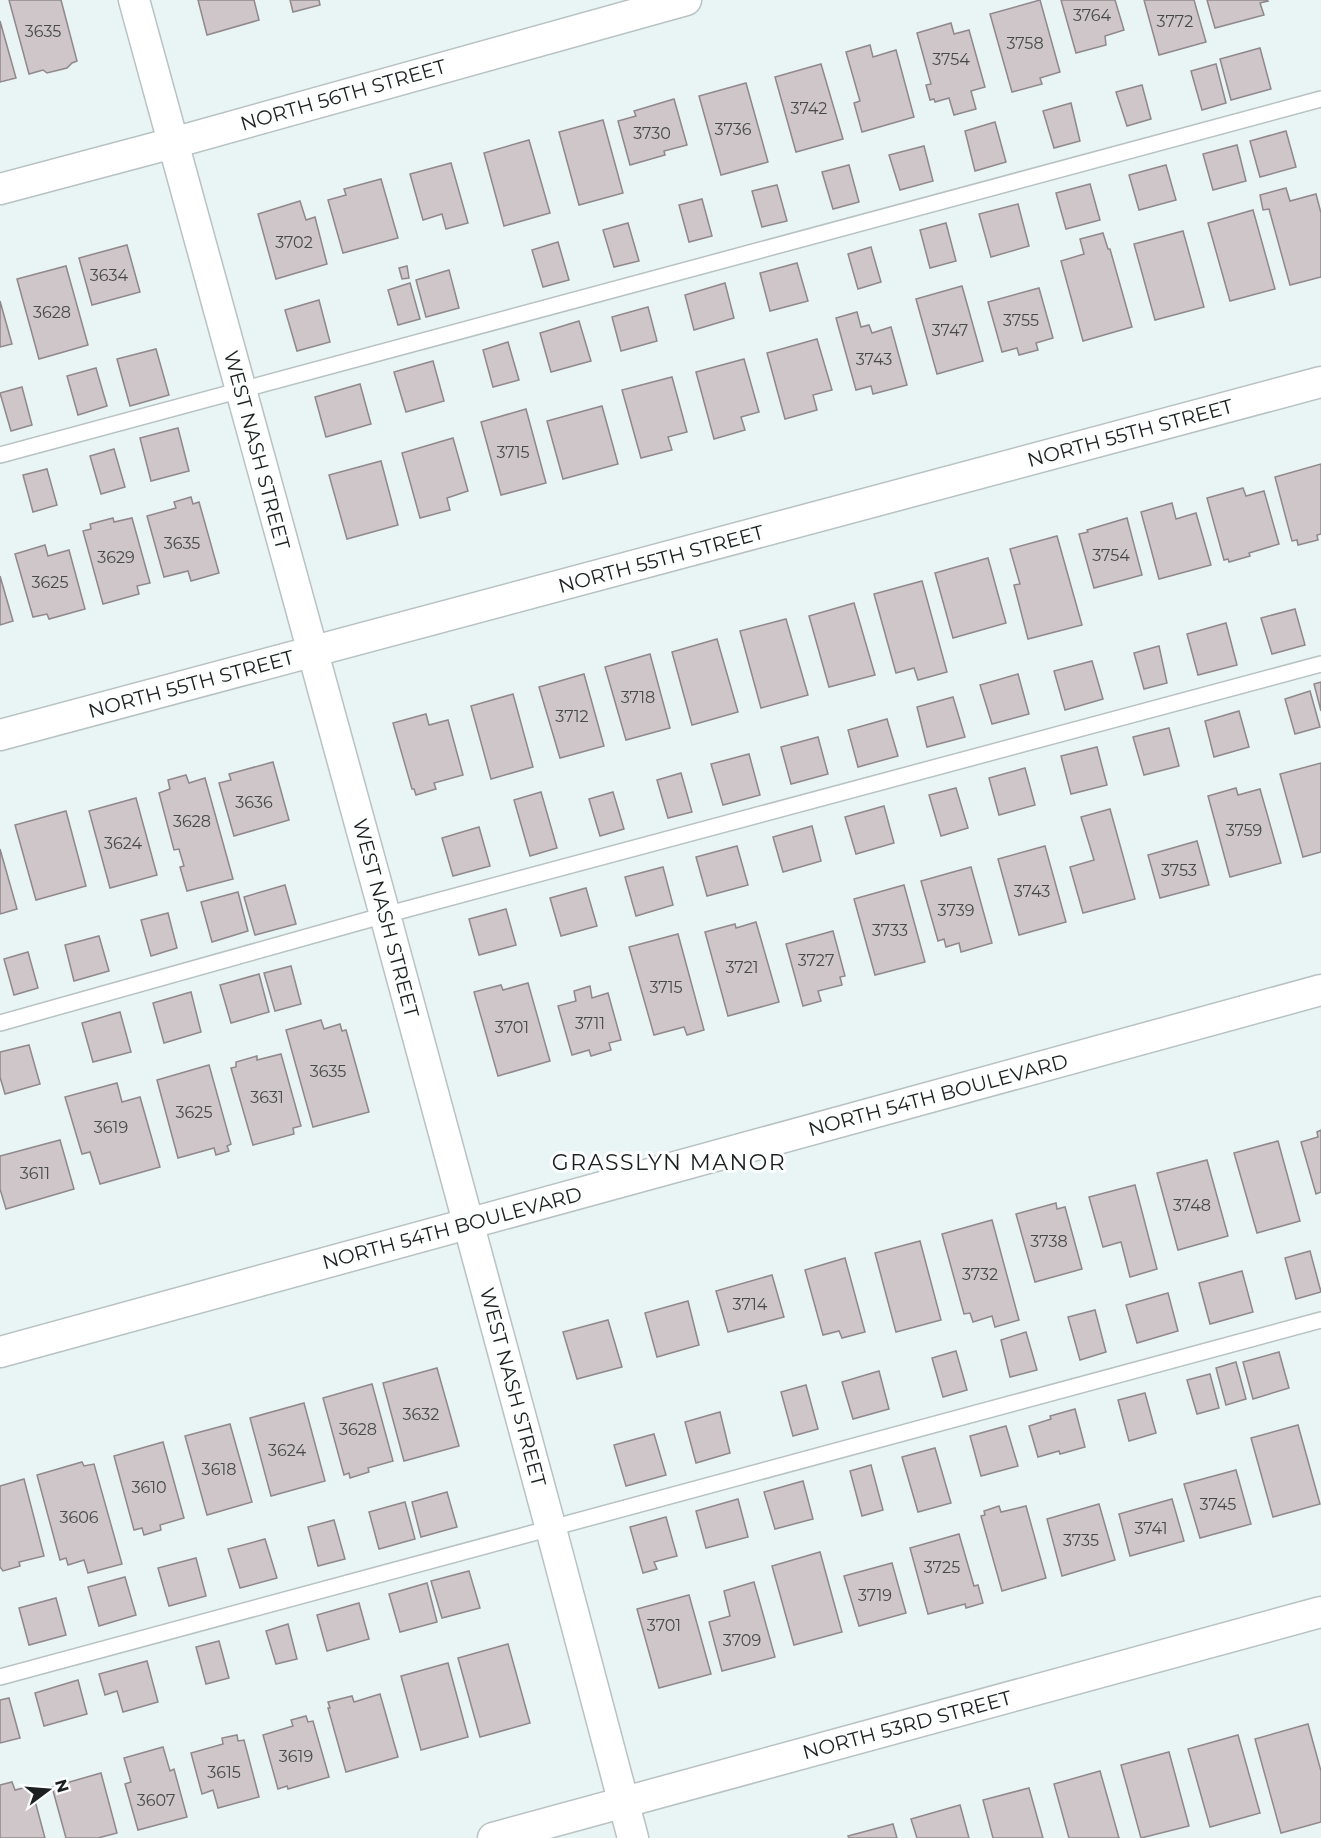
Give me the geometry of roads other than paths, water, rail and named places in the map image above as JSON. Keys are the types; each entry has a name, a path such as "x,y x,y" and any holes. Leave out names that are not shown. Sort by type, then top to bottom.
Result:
{"street":[{"name":"WEST NASH STREET","path":"134,0 385,915 633,1838"},
{"name":"NORTH 56TH STREET","path":"0,189 686,0"},
{"name":"NORTH 55TH STREET","path":"0,735 1321,382"},
{"name":"NORTH 54TH BOULEVARD","path":"0,1352 1321,990"},
{"name":"NORTH 53RD STREET","path":"493,1838 1321,1612"}],"lane":[{"path":"0,455 1321,99"},
{"path":"0,1023 385,915 1321,664"},
{"path":"0,1677 1321,1320"}],"district":[{"name":"GRASSLYN MANOR","path":"669,1162"}]}
